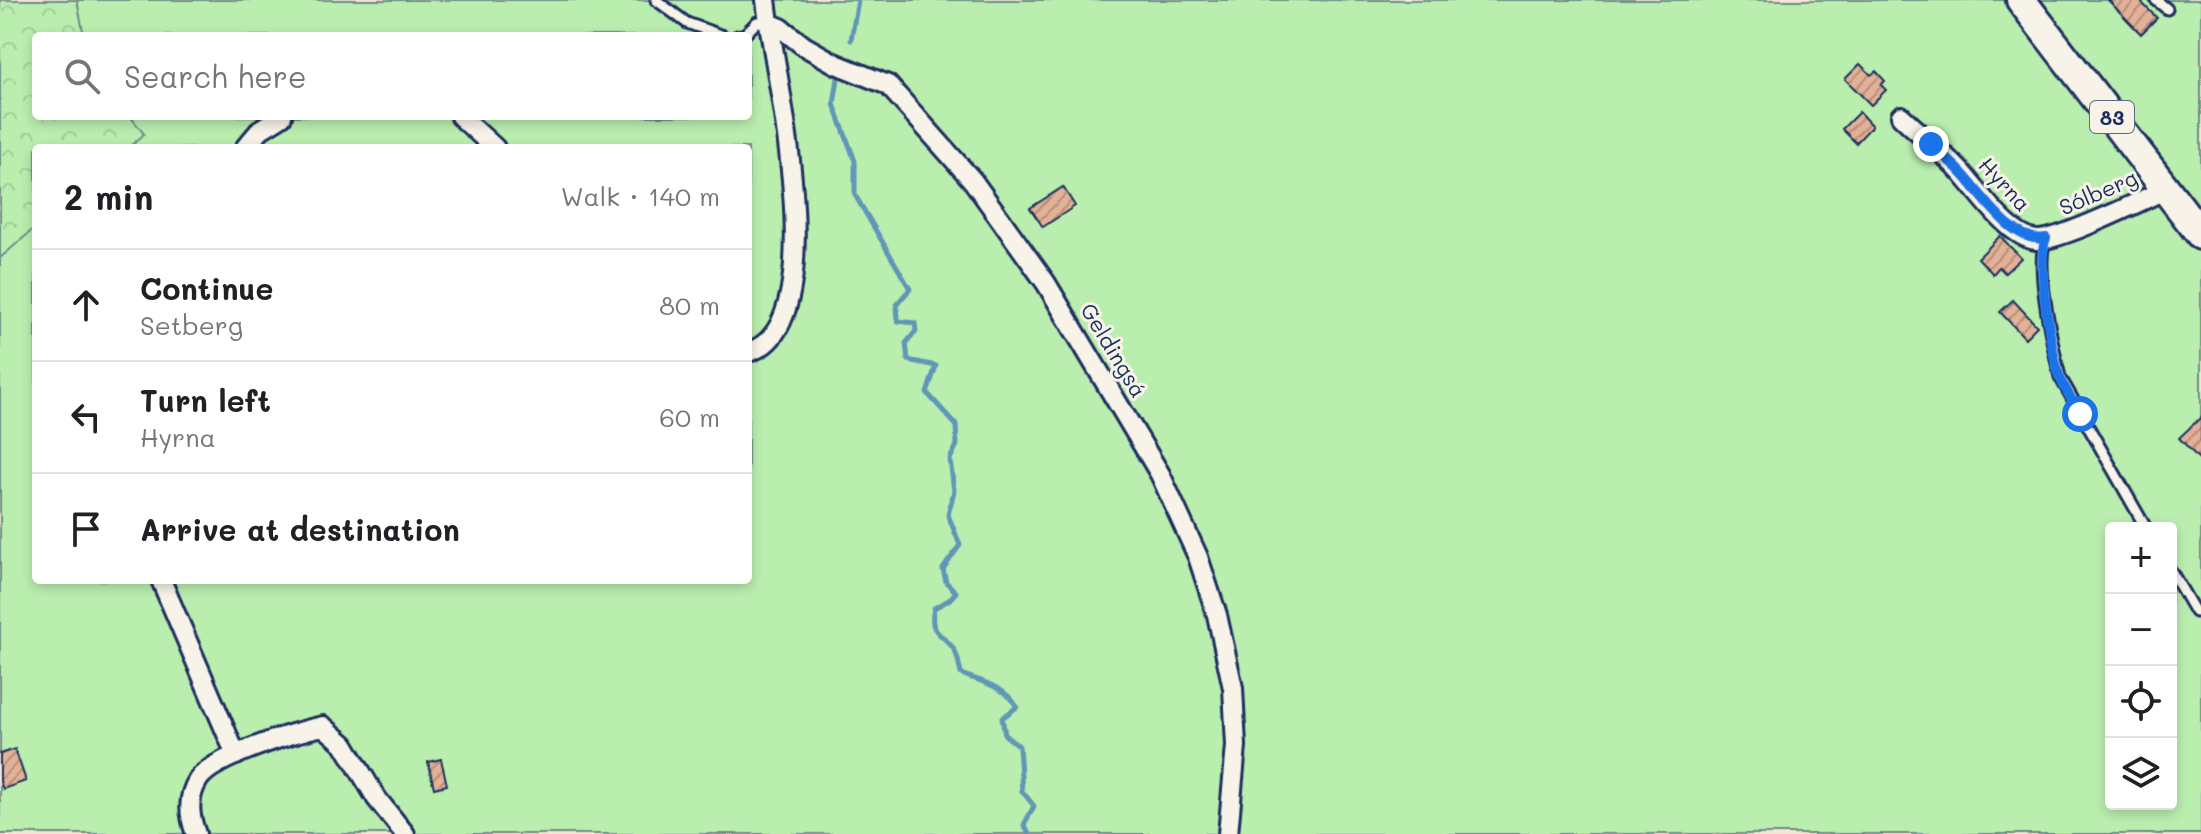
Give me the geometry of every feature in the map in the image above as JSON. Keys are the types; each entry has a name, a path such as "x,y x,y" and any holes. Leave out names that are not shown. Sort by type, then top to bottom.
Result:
{"main road":[{"name":"83","path":"2021,0 2201,235"}],"street":[{"path":"752,351 760,349 785,316 795,271 794,198 766,0"},
{"name":"Geldingsá","path":"769,23 836,64 888,85 973,181 1046,283 1160,474 1198,557 1217,615 1233,688 1236,746 1228,834"},
{"name":"Hyrna","path":"1901,116 1958,169 2010,226 2036,240 2046,238"},
{"path":"248,144 261,129 276,120"},
{"path":"464,120 491,144"},
{"name":"Sólberg","path":"2046,238 2138,203 2167,188"},
{"path":"163,584 236,755"},
{"path":"196,834 189,815 192,793 200,777 236,755 296,732 323,726 344,744 377,799 405,834"}],"lane":[{"path":"656,0 687,23 712,32"},
{"path":"2156,0 2167,9"},
{"path":"747,32 757,22 769,23"},
{"path":"2046,238 2042,263 2060,377 2143,522"},
{"path":"2177,581 2195,612"}],"green space":[{"path":"0,0 2201,0 2201,834 0,834"},
{"path":"0,0 77,0 83,32 32,32 32,120 133,120 144,134 133,144 32,144 32,230 0,258"}],"building":[{"path":"2108,0 2139,0 2157,18 2141,34"},
{"path":"1860,64 1871,75 1876,71 1885,81 1881,85 1886,90 1871,105 1845,79"},
{"path":"1859,112 1872,126 1856,143 1842,129"},
{"path":"1063,187 1075,206 1043,227 1030,208"},
{"path":"2000,236 2021,258 2005,273 1999,267 1993,274 1978,258"},
{"path":"2013,300 2037,326 2025,338 2000,312"},
{"path":"2201,417 2201,461 2179,438"},
{"path":"15,749 26,781 3,789 0,754"},
{"path":"441,759 447,785 434,788 428,762"}],"waterway":[{"path":"851,40 858,0"},
{"path":"839,72 834,104 855,161 855,195 910,289 897,304 898,321 915,323 916,331 906,343 908,360 936,366 927,393 956,425 957,445 950,459 954,491 948,515 960,545 943,569 946,582 956,592 934,608 934,628 955,651 961,674 1000,689 1017,707 1002,718 1005,735 1019,746 1022,791 1034,806 1024,825 1029,834"}],"route":[{"path":"1931,144 2020,234 2036,240 2046,238 2042,263 2054,352 2060,377 2080,414"}]}
